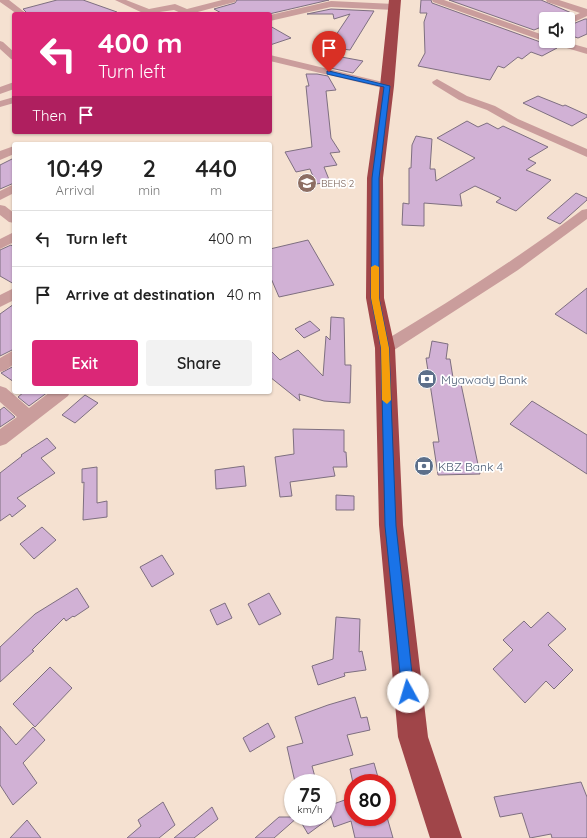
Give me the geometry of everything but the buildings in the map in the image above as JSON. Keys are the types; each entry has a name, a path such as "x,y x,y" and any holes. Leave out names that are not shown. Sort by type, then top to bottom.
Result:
{"highway":[{"path":"394,4 387,86 375,178 375,298 385,348 390,526 413,737 446,838"}],"street":[{"path":"3,0 20,12"},
{"path":"119,0 148,12 175,7 186,12"},
{"path":"191,12 232,0"},
{"path":"436,0 539,37"},
{"path":"550,0 587,13"},
{"path":"452,6 467,2"},
{"path":"272,18 331,4 394,4"},
{"path":"575,19 587,13"},
{"path":"535,36 539,35"},
{"path":"0,44 7,54"},
{"path":"575,48 587,51"},
{"path":"272,58 387,86"},
{"path":"437,82 463,98 491,108 514,121 587,153"},
{"path":"0,91 12,86"},
{"path":"0,104 12,101"},
{"path":"0,156 12,150"},
{"path":"0,196 12,189"},
{"path":"0,209 12,218"},
{"path":"385,348 481,288 548,243 587,213"},
{"path":"0,245 12,237"},
{"path":"0,302 12,294"},
{"path":"0,366 12,357"},
{"path":"0,392 28,417"},
{"path":"0,439 59,394"}],"slow traffic":[{"path":"375,267 375,298 385,348 387,400"}],"place":[{"name":"BEHS 2","path":"307,183"},
{"name":"Myawady Bank","path":"427,379"},
{"name":"KBZ Bank 4","path":"424,466"}],"route":[{"path":"329,72 387,86 375,178 375,298 385,348 390,526 408,692"}]}
